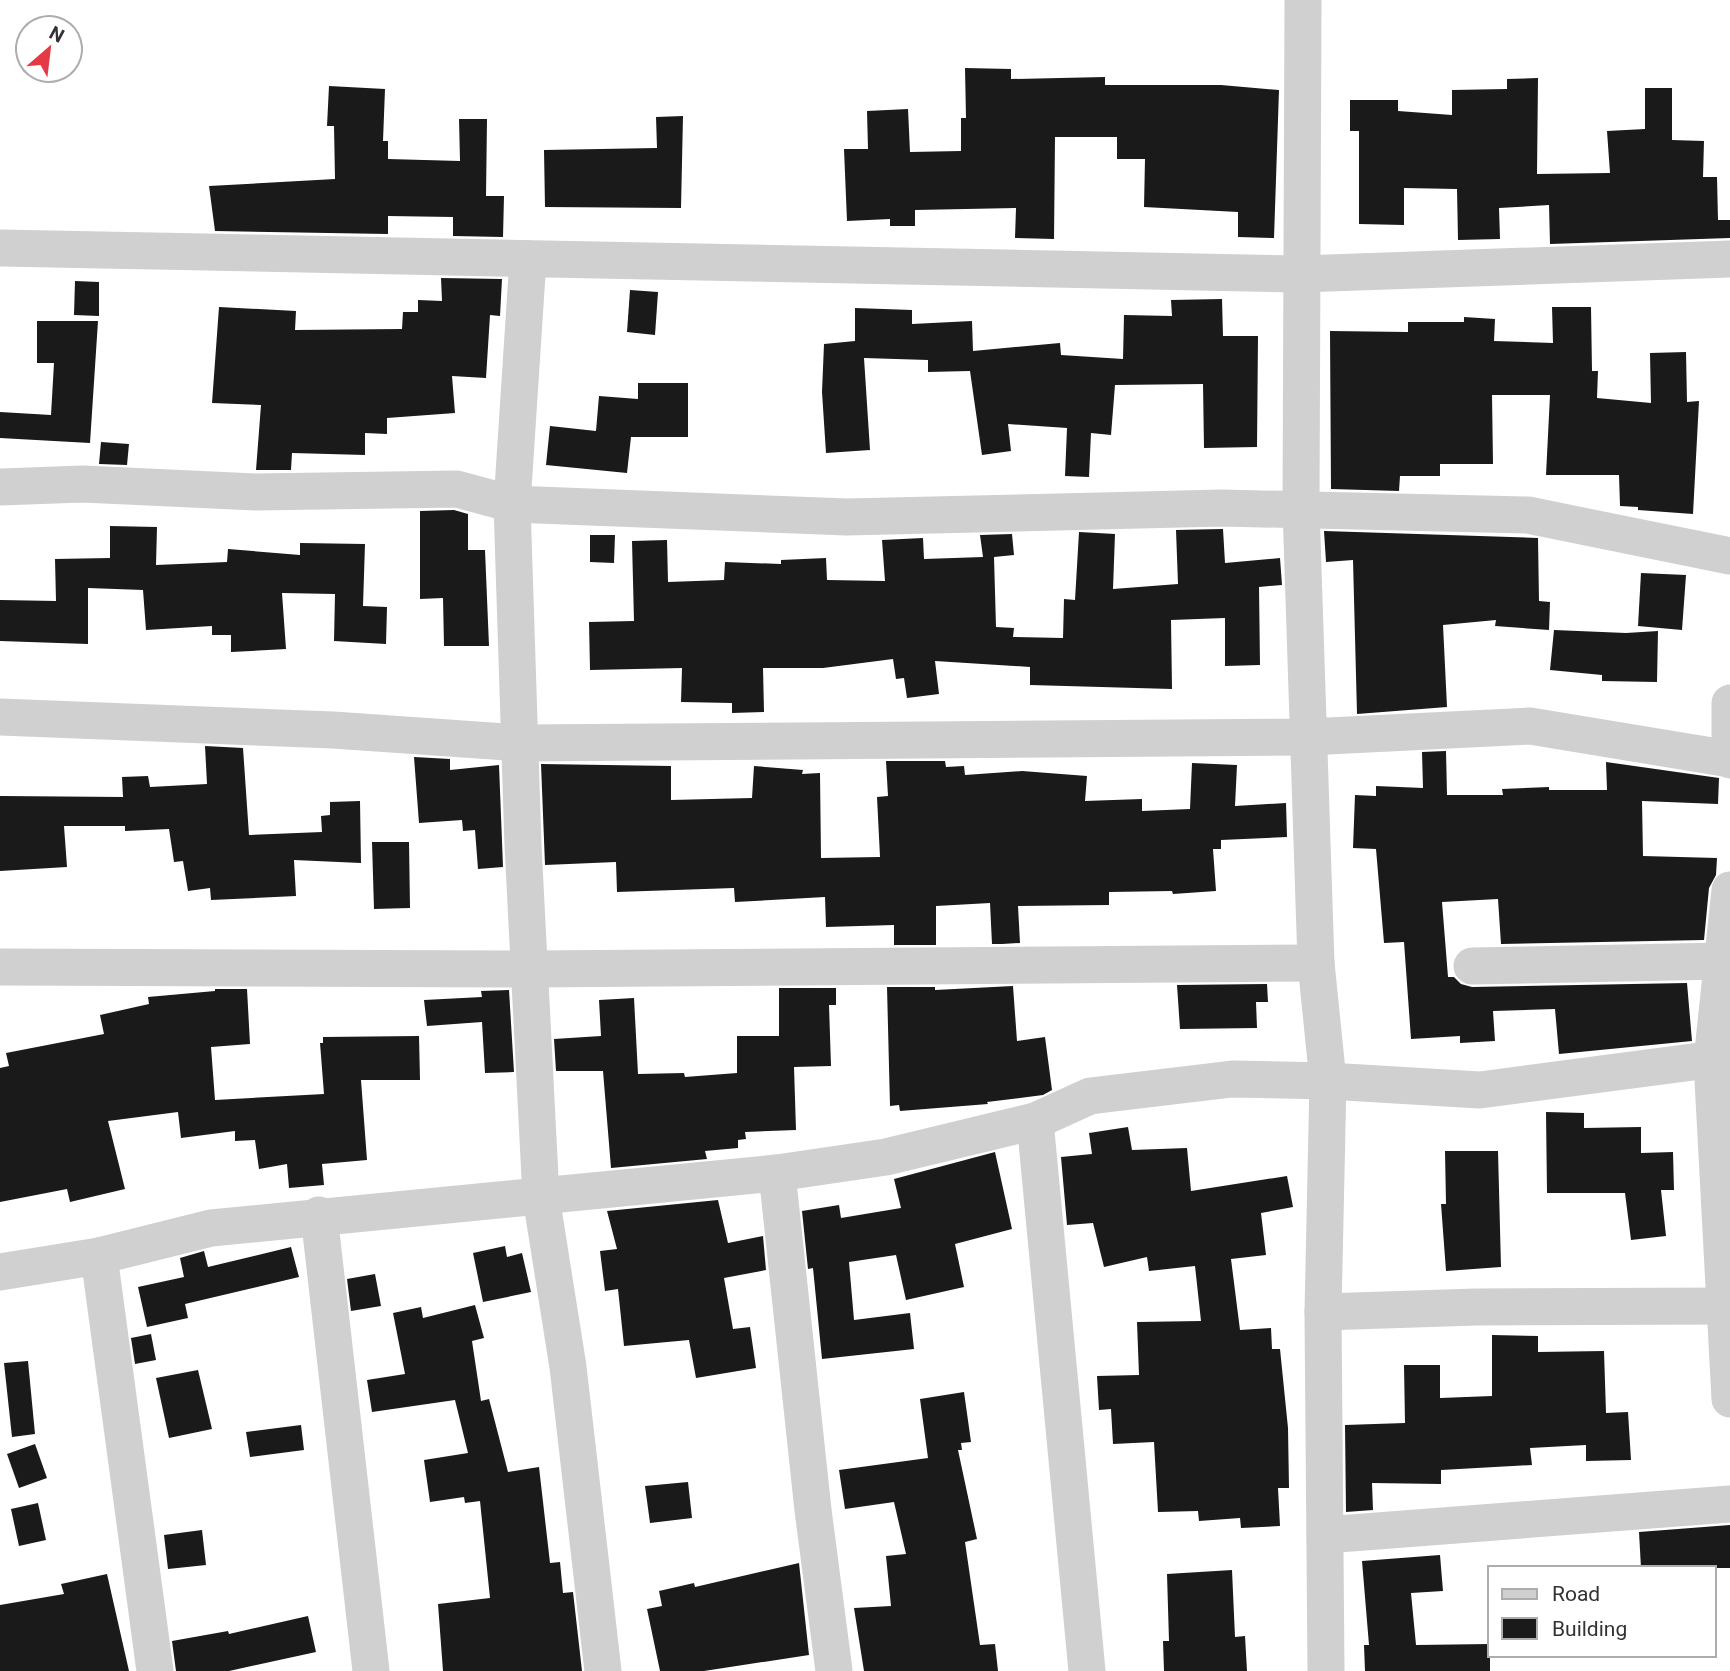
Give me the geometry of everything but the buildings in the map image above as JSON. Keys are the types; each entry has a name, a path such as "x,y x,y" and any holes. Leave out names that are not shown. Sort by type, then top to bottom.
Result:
{"street":[{"path":"1303,0 1301,508 1316,963 1328,1081 1324,1312 1326,1671"},
{"path":"0,248 1300,274 1730,258"},
{"path":"528,259 512,504 529,969 541,1197 568,1367 604,1671"},
{"path":"0,487 83,484 256,492 457,489 512,504 847,517 1301,508 1528,515 1730,556"},
{"path":"0,717 320,729 520,743 1308,737 1530,726 1730,760 1730,704"},
{"path":"1730,890 1723,961 1721,1059 1730,1399"},
{"path":"1472,966 1723,961"},
{"path":"0,967 529,969 1316,963"},
{"path":"0,1272 99,1256 211,1228 319,1215 541,1197 777,1173 886,1157 1035,1121 1090,1096 1231,1079 1328,1081 1480,1090 1721,1059"},
{"path":"1035,1121 1087,1671"},
{"path":"777,1173 813,1510 834,1671"},
{"path":"319,1215 371,1671"},
{"path":"99,1256 155,1671"},
{"path":"1324,1312 1476,1307 1727,1307"},
{"path":"1325,1535 1730,1504"}]}
